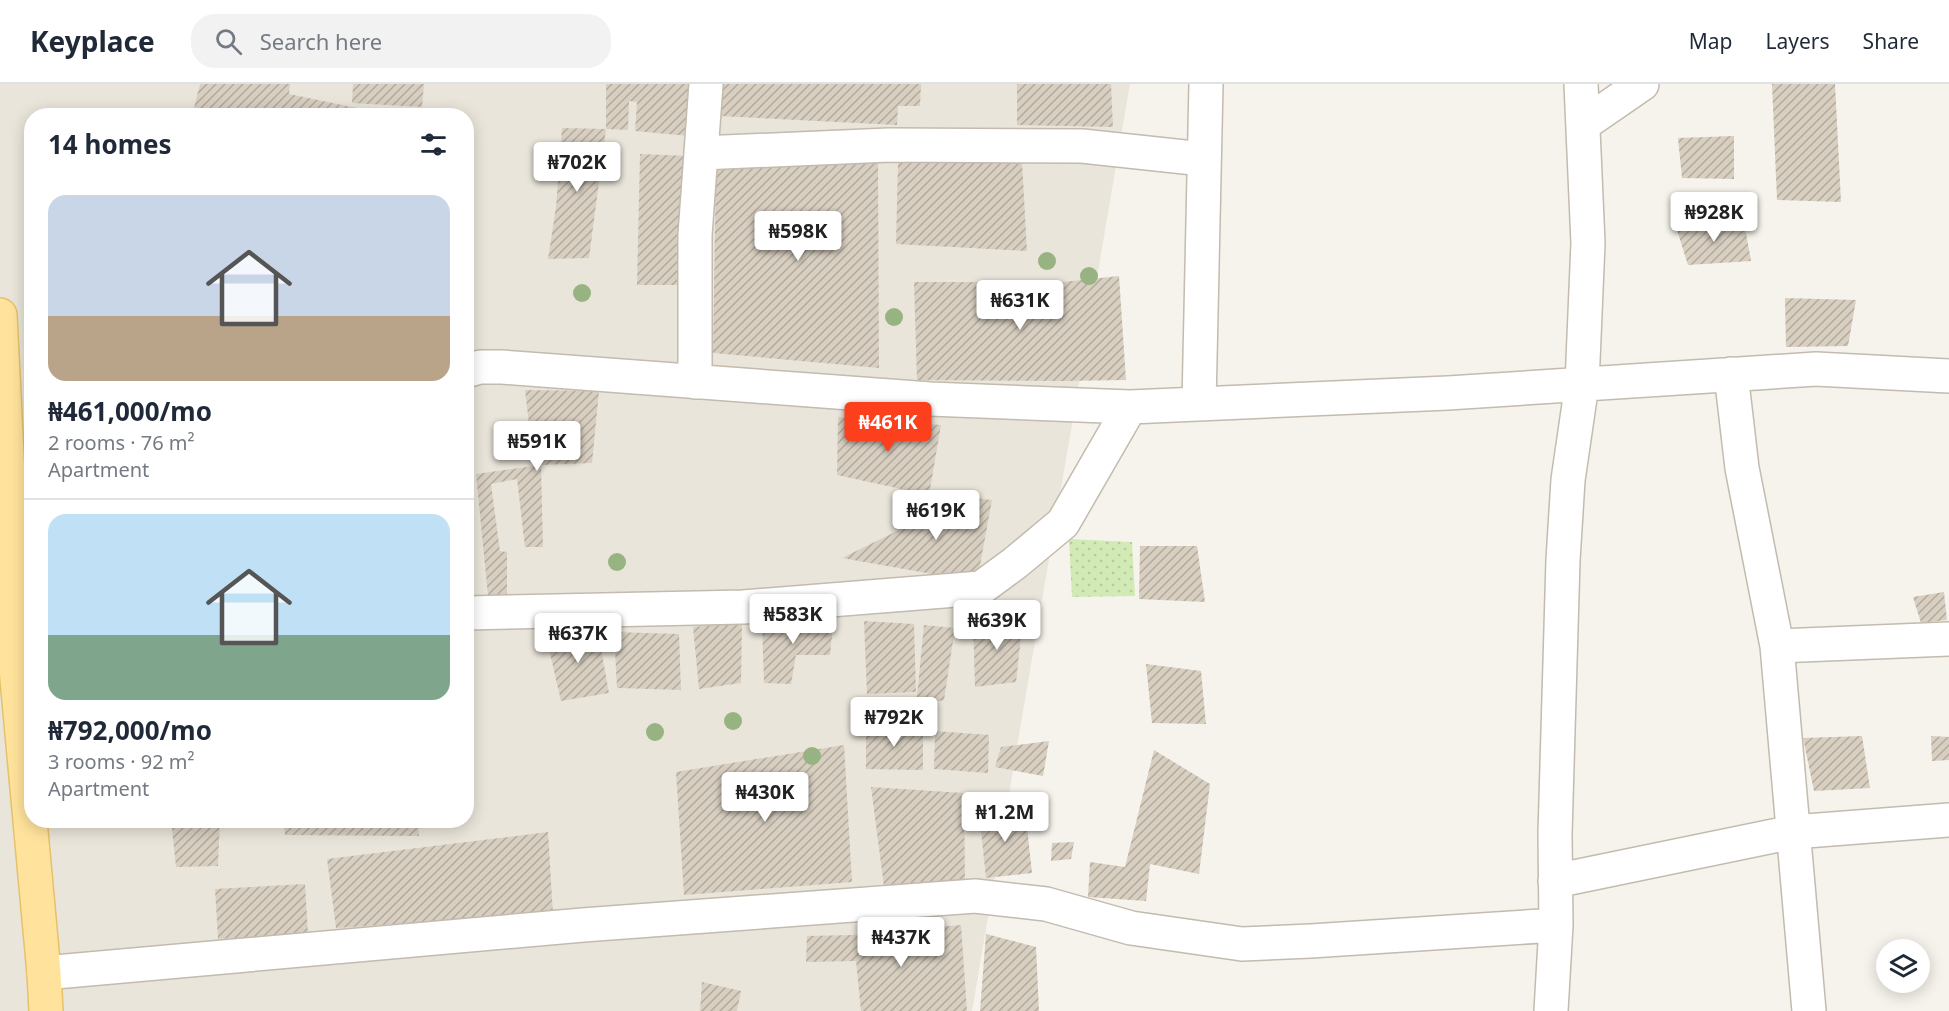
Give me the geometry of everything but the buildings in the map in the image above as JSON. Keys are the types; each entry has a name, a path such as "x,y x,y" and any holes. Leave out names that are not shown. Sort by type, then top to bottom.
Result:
{"main road":[{"path":"0,315 13,575 24,661"},
{"path":"35,828 46,1011"}],"street":[{"path":"694,382 695,235 706,84"},
{"path":"1199,404 1206,84"},
{"path":"1551,1011 1556,925 1563,560 1568,480 1582,384 1588,243 1581,84"},
{"path":"1584,124 1642,84"},
{"path":"701,153 889,145 1082,146 1203,159"},
{"path":"474,369 502,367 930,399 1130,407 1448,393 1816,369 1949,376"},
{"path":"1731,374 1742,468 1777,646 1809,1011"},
{"path":"474,613 743,607 981,588 1016,563 1063,523 1130,407"},
{"path":"1777,646 1949,639"},
{"path":"1556,881 1793,832 1949,820"},
{"path":"44,973 584,925 975,896 1046,904 1131,928 1242,944 1556,925"}],"shaded area":[{"path":"0,84 1130,84 972,1011 0,1011"}],"green space":[{"path":"1069,539 1132,542 1135,596 1072,597"}]}
